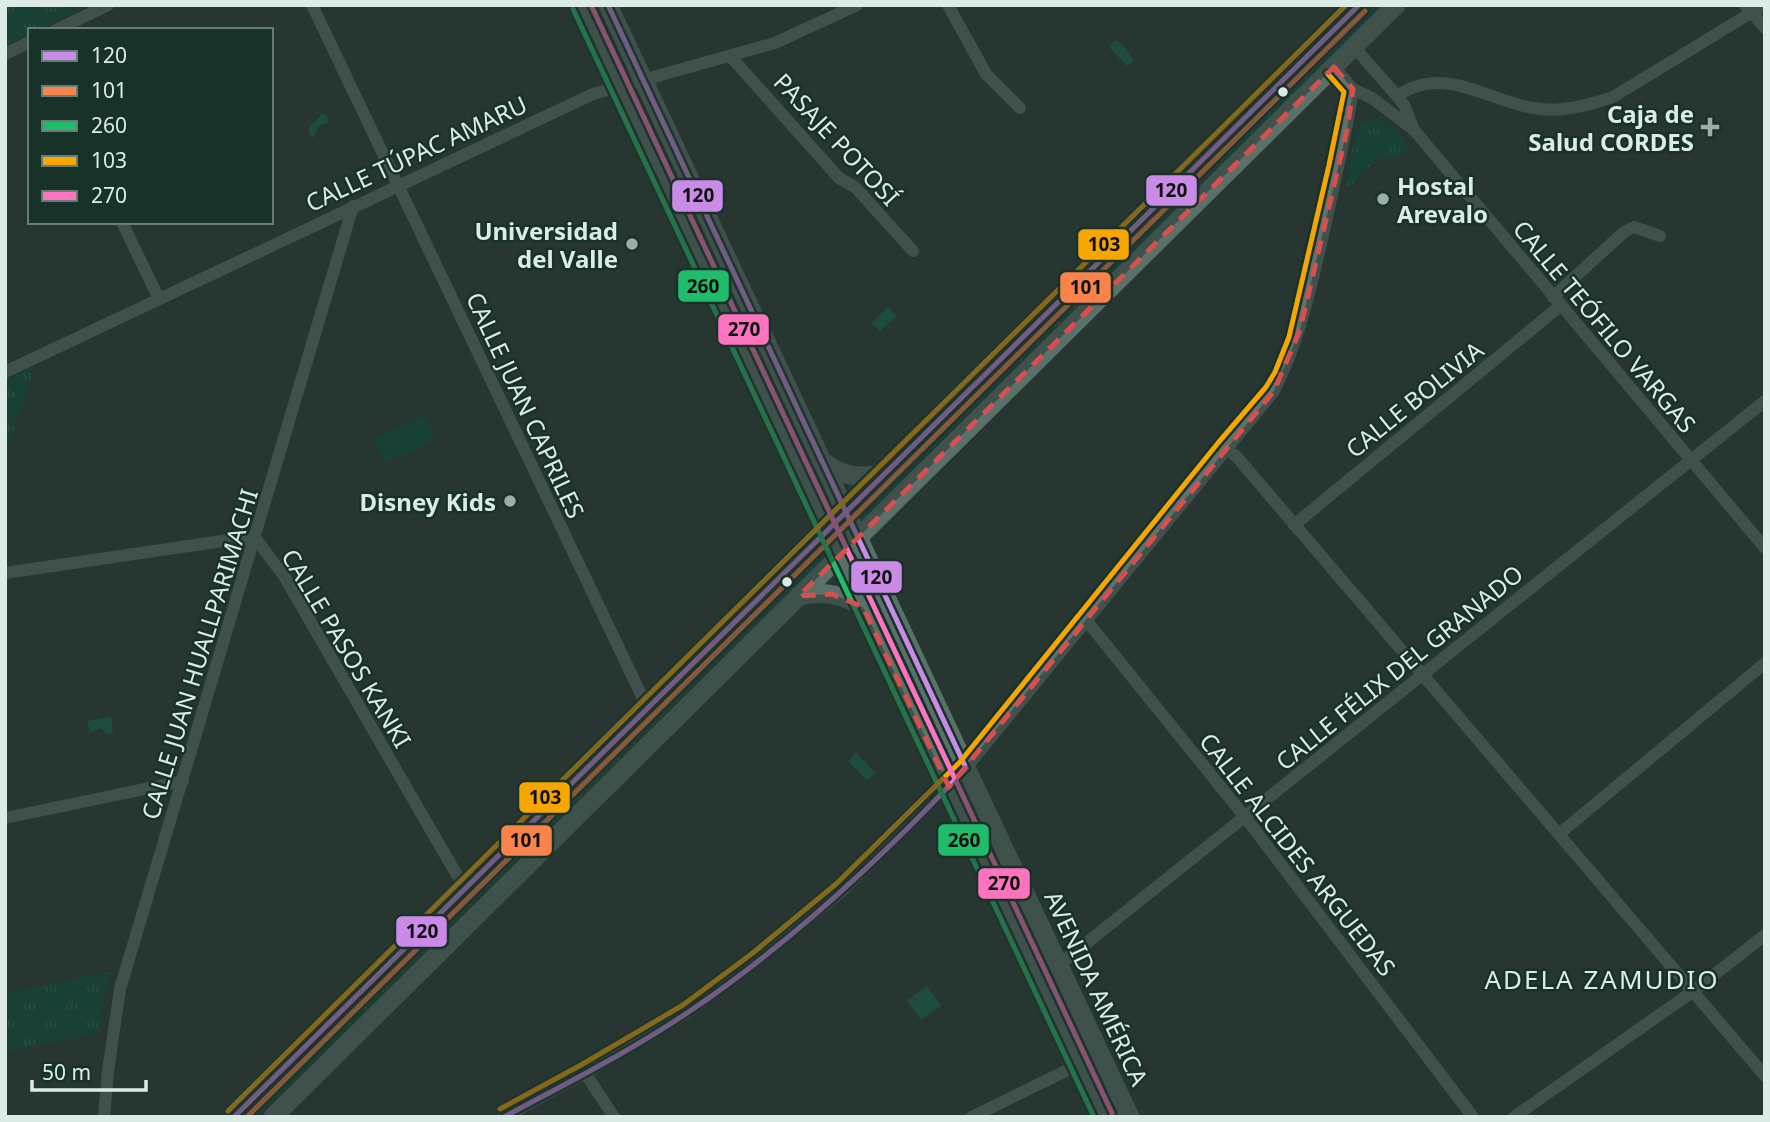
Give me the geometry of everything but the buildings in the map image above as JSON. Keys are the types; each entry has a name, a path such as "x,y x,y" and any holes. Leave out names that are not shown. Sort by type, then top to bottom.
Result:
{"main road":[{"name":"AVENIDA AMÉRICA","path":"581,5 1104,1117"},
{"name":"AVENIDA AMÉRICA","path":"608,5 1130,1117"},
{"path":"273,1117 1396,5"},
{"path":"234,1117 1357,6"},
{"path":"820,459 841,473 853,476 866,477 889,470"},
{"path":"799,596 810,593 832,594 863,607"}],"street":[{"path":"60,28 108,5"},
{"name":"CALLE JUAN CAPRILES","path":"312,5 648,709"},
{"name":"CALLE TÚPAC AMARU","path":"5,372 593,93 775,43 844,8 857,5"},
{"path":"948,5 986,74 1020,108"},
{"path":"1397,96 1415,85 1441,81 1531,108 1557,110 1587,106 1613,97 1748,9 1764,5"},
{"path":"1748,9 1765,28"},
{"path":"5,54 28,43"},
{"name":"CALLE TEÓFILO VARGAS","path":"1354,47 1404,105 1414,130"},
{"name":"PASAJE POTOSÍ","path":"731,57 839,178 855,187 913,251"},
{"name":"CALLE TEÓFILO VARGAS","path":"1334,67 1353,89 1372,98 1414,130 1765,548"},
{"path":"504,1117 688,1012 739,974 842,891 966,768 1274,391 1289,363 1300,330 1347,130 1353,89"},
{"name":"CALLE JUAN HUALLPARIMACHI","path":"104,1117 120,989 353,206"},
{"path":"123,224 159,299"},
{"name":"CALLE BOLIVIA","path":"1294,525 1557,301 1624,232 1634,227 1660,236"},
{"name":"CALLE FÉLIX DEL GRANADO","path":"1059,965 1765,401"},
{"path":"1225,449 1236,456 1765,1076"},
{"name":"CALLE PASOS KANKI","path":"5,573 236,539 256,539 284,576 465,889"},
{"name":"CALLE ALCIDES ARGUEDAS","path":"1086,620 1245,817 1473,1117"},
{"path":"1559,834 1765,663"},
{"path":"5,817 183,781"},
{"path":"1514,1117 1692,992 1765,935"},
{"path":"972,1117 1080,1064"},
{"path":"585,1073 614,1117"}],"highlighted area":[{"path":"1334,67 1353,89 1347,130 1300,330 1274,391 949,787 863,607 832,594 799,596"}],"green space":[{"path":"5,5 89,5 42,28 28,28 28,35 5,45"},
{"path":"592,5 596,5 625,65 621,67"},
{"path":"1374,5 1382,5 860,521 858,516"},
{"path":"1377,118 1394,127 1411,147 1399,157 1392,156 1378,161 1366,169 1351,187 1345,186 1356,132 1361,124"},
{"path":"652,123 832,505 829,507 649,125"},
{"path":"35,366 5,456 5,380"},
{"path":"425,416 436,441 384,463 373,438"},
{"path":"824,548 827,554 257,1117 250,1117"},
{"path":"857,559 954,765 950,767 853,561"},
{"path":"967,792 1119,1117 1112,1117 963,797"},
{"path":"111,972 106,992 101,997 104,1002 98,1033 5,1052 5,993"}],"shaded area":[{"path":"1115,40 1124,46 1130,55 1133,62 1127,66 1109,47"},
{"path":"323,113 329,119 328,123 320,125 313,138 309,127"},
{"path":"888,307 897,316 880,331 871,323"},
{"path":"111,717 113,733 107,734 101,728 90,733 87,721"},
{"path":"856,753 875,773 867,781 848,761"},
{"path":"927,986 941,1006 921,1020 907,1000"}],"transit line":[{"name":"270","path":"591,5 1112,1113"},
{"name":"120","path":"608,5 966,768"},
{"name":"103","path":"228,1111 1346,5"},
{"name":"120","path":"234,1117 1359,5"},
{"name":"260","path":"573,9 1094,1117"},
{"name":"101","path":"247,1117 1365,11"},
{"name":"103","path":"500,1109 683,1005 754,952 836,884 960,762 1266,387 1289,337 1344,92 1327,73"},
{"name":"120","path":"504,1117 645,1040 764,957 869,866 966,768"}],"place":[{"name":"Caja de Salud CORDES","path":"1710,127"},
{"name":"Hostal Arevalo","path":"1383,199"},
{"name":"Universidad del Valle","path":"632,244"},
{"name":"Disney Kids","path":"510,501"}],"district":[{"name":"ADELA ZAMUDIO","path":"1602,979"}]}
